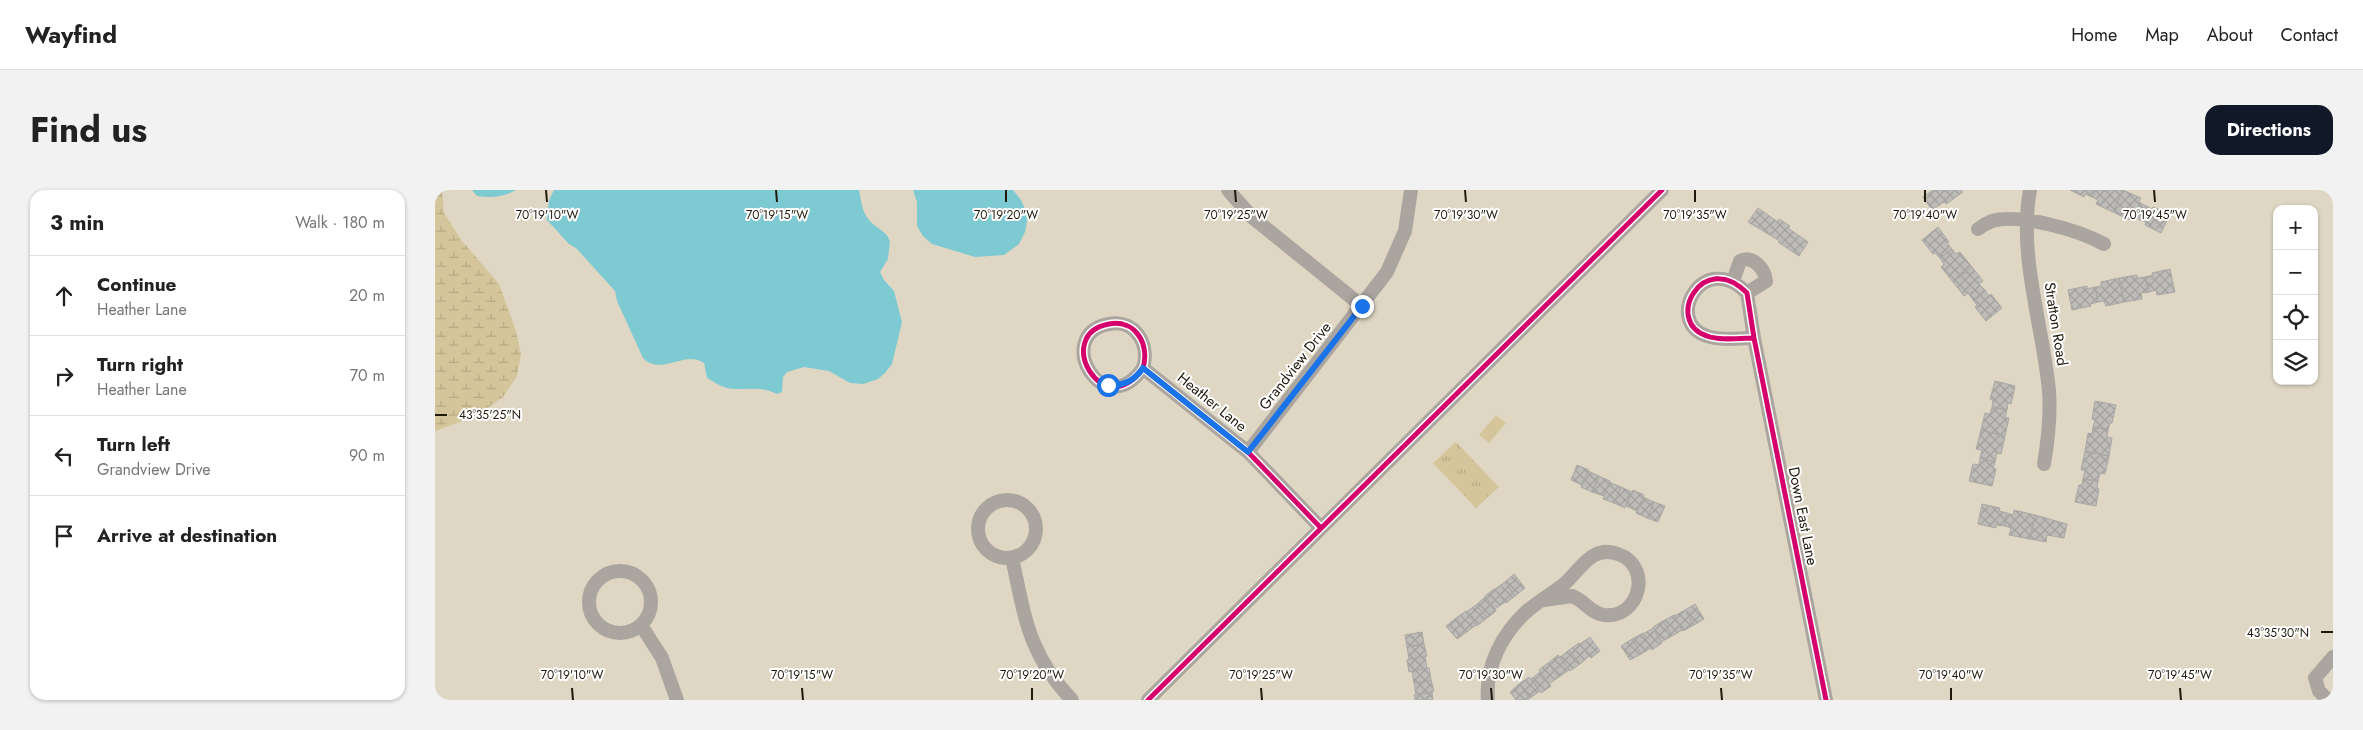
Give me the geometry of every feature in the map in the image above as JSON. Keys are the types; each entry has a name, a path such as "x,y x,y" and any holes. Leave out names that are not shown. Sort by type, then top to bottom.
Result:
{"street":[{"path":"1228,190 1252,217 1362,306"},
{"name":"Grandview Drive","path":"1248,452 1387,272 1400,246 1409,215 1411,190"},
{"path":"1148,700 1662,190"},
{"name":"Stratton Road","path":"2030,190 2027,222 2035,300 2049,392 2049,427 2045,464"},
{"path":"1978,228 1992,221 2027,222 2061,228 2104,244"},
{"path":"1733,281 1740,261 1745,258 1752,260 1762,270 1766,281 1747,293 1733,281 1718,279 1705,282 1697,287 1689,301 1689,318 1696,329 1707,336 1753,338"},
{"name":"Down East Lane","path":"1747,293 1753,338 1826,700"},
{"path":"1117,323 1126,325 1135,331 1144,343 1146,358 1143,368 1137,377 1118,386 1098,381 1088,370 1083,355 1089,336 1097,329 1117,323"},
{"name":"Heather Lane","path":"1143,368 1248,452 1321,528"},
{"path":"1002,500 1020,502 1033,515 1036,524 1036,533 1028,550 1012,558 1002,558 992,554 984,548 978,534 979,519 984,510 992,503 1002,500"},
{"path":"1488,700 1489,673 1502,642 1527,611 1564,584 1583,562 1601,552 1612,552 1626,558 1638,574 1639,584 1635,600 1628,608 1614,614 1603,614 1593,611 1571,596 1544,600"},
{"path":"1012,558 1034,647 1046,668 1072,700"},
{"path":"613,572 624,572 633,575 643,582 648,590 651,601 649,612 641,625 629,632 619,633 604,629 597,623 591,615 589,601 591,591 599,579 613,572"},
{"path":"641,625 663,658 677,700"},
{"path":"2328,700 2319,691 2315,678 2333,657"}],"green space":[{"path":"435,190 442,190 444,213 462,241 499,284 515,328 521,354 517,376 503,397 476,416 435,431"},
{"path":"1496,415 1506,423 1489,443 1479,435"},
{"path":"1456,442 1499,487 1476,508 1433,463"}],"water":[{"path":"472,190 516,190 502,196 487,197 477,196"},
{"path":"554,190 859,190 862,206 867,217 884,232 890,242 888,259 880,272 884,280 894,291 902,322 892,364 878,379 863,384 850,383 829,371 804,367 787,372 783,377 782,392 777,394 762,389 729,389 707,378 704,363 697,360 681,360 657,365 650,363 643,358 617,301 615,291 576,248 569,244 547,220 549,200"},
{"path":"913,190 1013,190 1021,200 1028,216 1025,232 1019,244 1004,255 975,257 932,244 923,236 917,226 917,202"}],"building":[{"path":"1933,190 1961,190 1963,192 1946,204 1944,202 1932,210 1923,197"},
{"path":"2070,190 2096,190 2092,197 2085,194 2084,197"},
{"path":"2096,190 2123,190 2113,212 2096,204 2098,200 2092,197"},
{"path":"2123,190 2141,198 2139,202 2146,206 2140,220 2132,216 2130,220 2113,212"},
{"path":"2146,206 2170,214 2161,233 2145,225 2146,222 2140,220"},
{"path":"1758,208 1778,222 1779,219 1790,226 1788,228 1808,242 1799,256 1778,242 1780,241 1748,222"},
{"path":"1938,227 1952,249 1940,258 1935,253 1933,254 1922,240"},
{"path":"1952,249 1956,254 1960,252 1972,267 1953,282 1941,267 1944,264 1940,258"},
{"path":"1972,267 1983,281 1979,284 1985,290 1973,300 1968,293 1964,296 1953,282"},
{"path":"2170,269 2175,292 2157,295 2156,290 2149,292 2145,277 2153,275 2152,273"},
{"path":"2137,275 2138,278 2145,277 2149,292 2141,293 2142,299 2124,302 2119,278"},
{"path":"2119,278 2124,302 2106,306 2104,301 2098,302 2095,287 2101,286 2101,282"},
{"path":"2087,286 2087,289 2095,287 2098,302 2090,304 2091,306 2072,310 2068,290"},
{"path":"1985,290 1989,296 1991,294 2002,308 1986,321 1975,307 1977,305 1973,300"},
{"path":"1995,381 2015,386 2011,404 2008,403 2007,410 1992,407 1993,400 1990,399"},
{"path":"2095,401 2116,405 2112,423 2110,423 2108,430 2093,427 2095,420 2092,419"},
{"path":"1992,407 2007,410 2005,417 2009,418 2005,436 1981,430 1985,413 1990,414"},
{"path":"2093,427 2108,430 2107,437 2112,438 2109,456 2085,451 2088,433 2092,434"},
{"path":"1981,430 2005,436 2001,454 1997,453 1995,462 1980,458 1982,450 1976,449"},
{"path":"2085,451 2109,456 2105,474 2100,473 2098,481 2083,479 2085,470 2081,470"},
{"path":"1980,458 1995,462 1993,468 1996,469 1992,486 1969,481 1973,464 1979,465"},
{"path":"1577,465 1589,470 1582,485 1571,480"},
{"path":"1588,471 1599,476 1592,492 1581,487"},
{"path":"1599,476 1610,481 1604,496 1592,492"},
{"path":"2083,479 2098,481 2097,488 2099,489 2096,506 2075,502 2079,485 2082,485"},
{"path":"1609,482 1621,487 1614,503 1603,499"},
{"path":"1621,487 1632,492 1625,508 1614,503"},
{"path":"1633,490 1644,495 1637,511 1626,506"},
{"path":"1643,497 1654,502 1647,518 1636,513"},
{"path":"1654,502 1665,506 1658,522 1647,518"},
{"path":"1982,504 2000,508 1999,511 2007,513 2005,526 1996,525 1996,528 1978,524"},
{"path":"2014,510 2035,515 2030,539 2009,535 2011,528 2005,526 2007,513 2013,515"},
{"path":"2035,515 2067,524 2064,538 2047,535 2046,542 2030,539"},
{"path":"1514,574 1525,588 1515,596 1505,582"},
{"path":"1505,582 1515,596 1506,603 1495,589"},
{"path":"1494,589 1505,602 1495,609 1485,596"},
{"path":"1485,597 1496,611 1487,618 1476,605"},
{"path":"1695,604 1704,619 1694,625 1685,610"},
{"path":"1476,605 1487,618 1477,626 1466,612"},
{"path":"1685,610 1694,625 1683,631 1674,616"},
{"path":"1466,611 1476,625 1467,632 1456,618"},
{"path":"1674,615 1682,630 1672,636 1663,621"},
{"path":"1456,618 1467,632 1457,639 1446,626"},
{"path":"1663,621 1672,636 1661,642 1653,627"},
{"path":"1653,628 1662,643 1652,650 1643,634"},
{"path":"1422,632 1424,644 1407,647 1405,635"},
{"path":"1643,633 1651,648 1641,654 1632,639"},
{"path":"1590,637 1600,651 1591,658 1580,644"},
{"path":"1632,639 1641,654 1630,660 1621,646"},
{"path":"1579,643 1589,656 1580,664 1569,650"},
{"path":"1424,644 1427,656 1409,659 1407,647"},
{"path":"1569,650 1580,664 1570,671 1560,657"},
{"path":"1558,655 1569,670 1559,677 1548,663"},
{"path":"1425,656 1427,668 1409,672 1407,660"},
{"path":"1548,663 1559,677 1549,684 1539,670"},
{"path":"1429,668 1431,680 1414,683 1412,671"},
{"path":"1540,672 1551,686 1541,693 1531,679"},
{"path":"1529,677 1540,691 1530,698 1519,684"},
{"path":"1431,680 1434,691 1416,695 1414,683"},
{"path":"1519,684 1530,698 1528,700 1516,700 1510,692"},
{"path":"1432,692 1433,700 1415,700 1414,695"}],"cycle path":[{"path":"1148,700 1662,190"},
{"path":"1754,338 1712,338 1694,328 1689,317 1689,304 1694,292 1703,283 1716,279 1731,281 1747,293 1754,338 1826,700"},
{"path":"1143,368 1128,383 1113,387 1100,382 1090,371 1084,357 1085,343 1092,331 1109,324 1119,324 1133,330 1139,336 1142,343 1145,359 1143,368 1248,452 1321,528"}],"route":[{"path":"1108,385 1118,386 1129,382 1137,377 1143,368 1211,420 1248,452 1362,306"}]}
